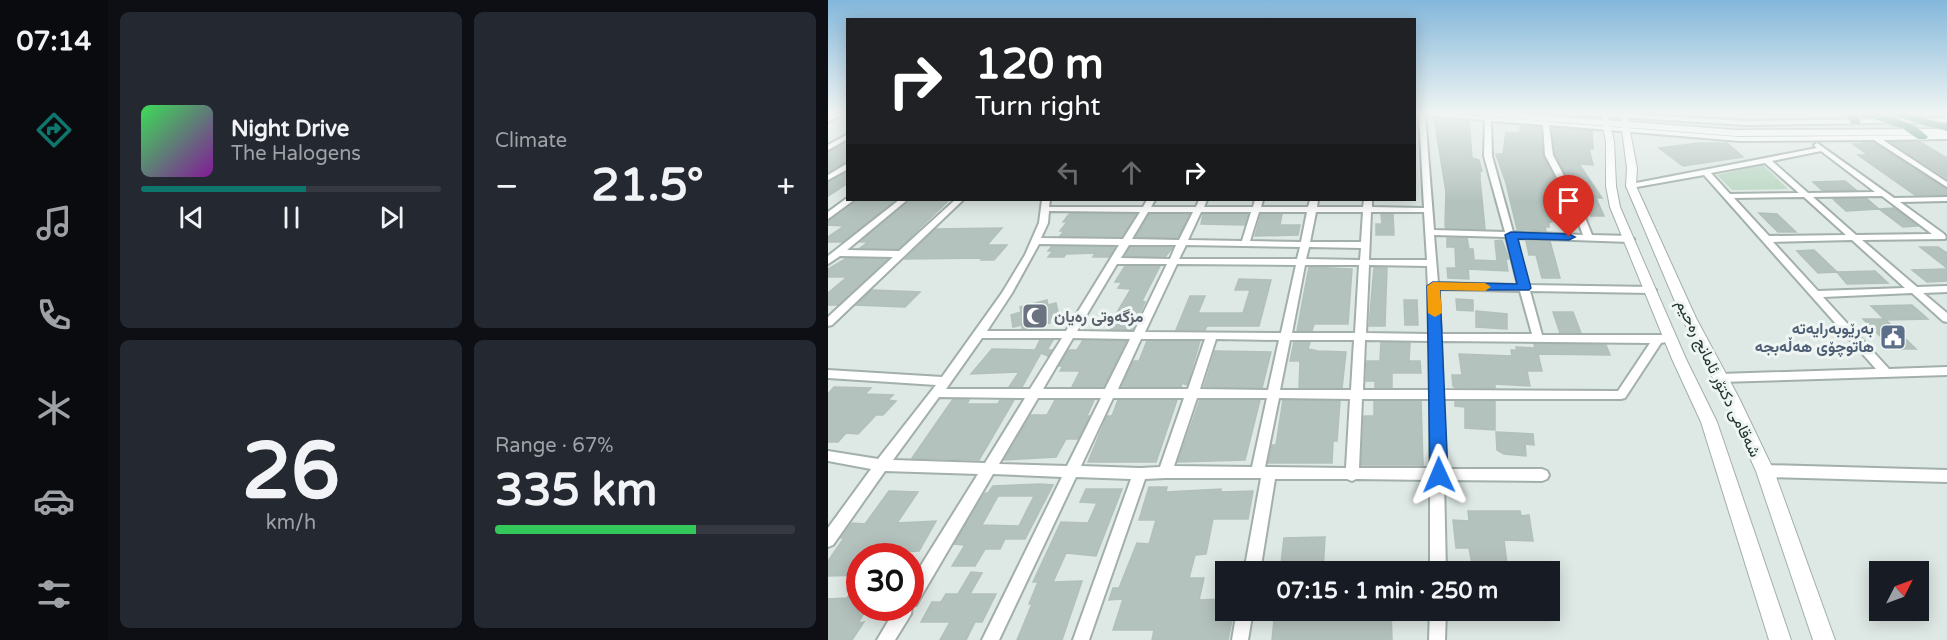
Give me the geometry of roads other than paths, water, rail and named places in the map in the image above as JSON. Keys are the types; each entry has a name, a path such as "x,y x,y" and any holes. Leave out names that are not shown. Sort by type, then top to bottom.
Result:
{"street":[{"path":"1487,143 1488,156 1538,338"},
{"path":"1548,143 1549,155 1577,208 1589,238"},
{"name":"شەقامی دکتۆر ئامانج رەحیم","path":"1607,143 1613,201 1650,290 1665,339 1709,422 1780,640"},
{"name":"شەقامی دکتۆر ئامانج رەحیم","path":"1629,143 1632,168 1631,186 1689,318 1765,471 1824,640"},
{"path":"1815,143 1944,238"},
{"path":"1884,143 1947,184"},
{"path":"1631,186 1822,149"},
{"path":"1419,155 1420,181 1429,210 1436,337 1438,561"},
{"path":"1766,160 1947,319"},
{"path":"828,178 846,166"},
{"path":"1706,172 1886,373"},
{"path":"1729,196 1884,194"},
{"path":"1892,200 1947,200"},
{"path":"828,216 849,201"},
{"path":"828,261 833,253 902,201"},
{"path":"828,322 958,201"},
{"path":"1088,209 1094,201"},
{"path":"1245,244 1259,201"},
{"path":"828,540 979,334 1036,241 1047,204 1088,209 1149,204 1201,204 1256,209 1313,205 1367,205 1429,210"},
{"path":"924,576 1149,204"},
{"path":"990,640 1201,204"},
{"path":"1253,561 1274,395 1313,205"},
{"path":"1352,475 1367,205"},
{"path":"1429,232 1630,239"},
{"path":"1768,239 1944,238"},
{"path":"1036,241 1366,245"},
{"path":"833,253 901,254"},
{"path":"1113,261 1432,263"},
{"path":"1433,286 1650,290"},
{"path":"1815,294 1947,290"},
{"path":"979,334 1665,339"},
{"path":"1165,472 1212,336"},
{"path":"937,393 1621,395 1665,339"},
{"path":"1720,378 1947,371"},
{"path":"828,374 946,381"},
{"path":"828,456 881,465 1140,474 1165,472 1542,475"},
{"path":"1765,471 1947,476"},
{"path":"1081,640 1140,474"},
{"path":"885,640 897,621"},
{"path":"1240,640 1243,621"},
{"path":"1437,640 1438,621"}],"place":[{"name":"مزگەوتی رەیان","path":"1035,316"},
{"name":"بەڕێوبەرایەتە هاتوچۆی هەڵەبجە","path":"1893,337"}]}
